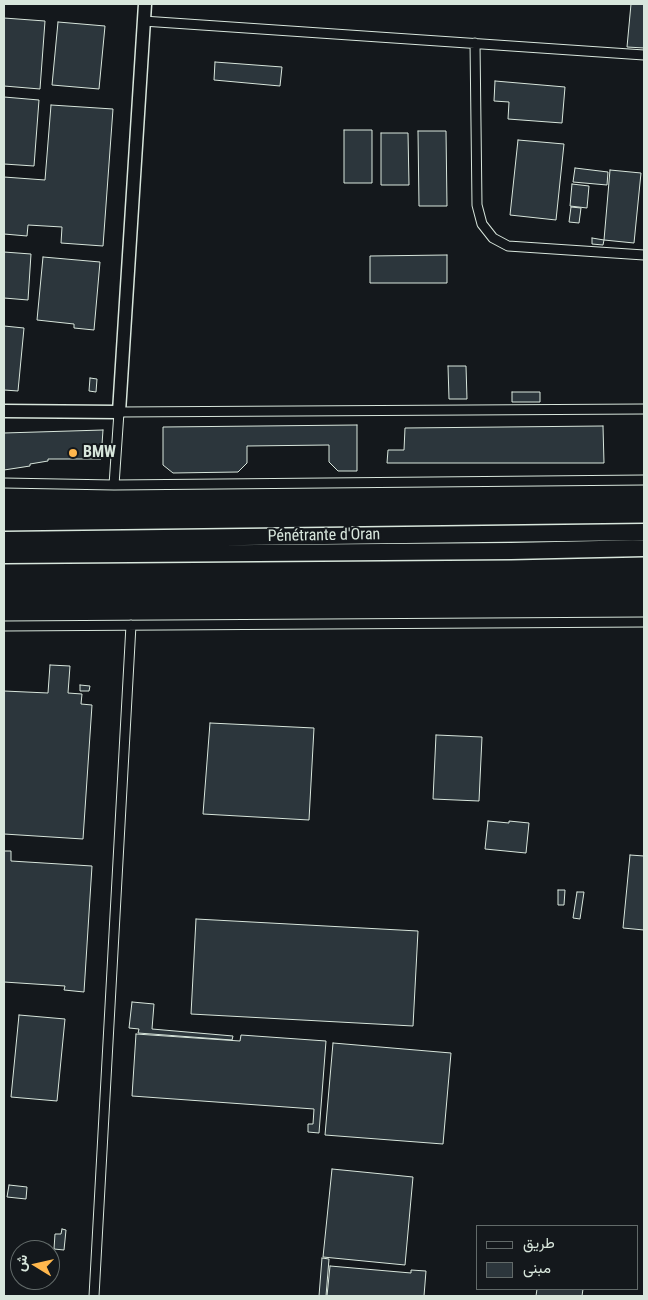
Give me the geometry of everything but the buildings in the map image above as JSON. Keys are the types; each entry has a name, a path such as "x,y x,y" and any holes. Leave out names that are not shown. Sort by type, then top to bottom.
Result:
{"highway":[{"name":"Pénétrante d'Oran","path":"4,540 644,532"},
{"name":"Pénétrante d'Oran","path":"4,554 511,551 644,548"}],"street":[{"path":"114,485 145,4"},
{"path":"143,21 644,55"},
{"path":"475,43 477,205 482,224 493,238 508,246 644,255"},
{"path":"4,411 644,409"},
{"path":"4,483 114,485 644,480"},
{"path":"4,626 644,622"},
{"path":"94,1296 130,625"}],"place":[{"name":"BMW","path":"73,453"}]}
